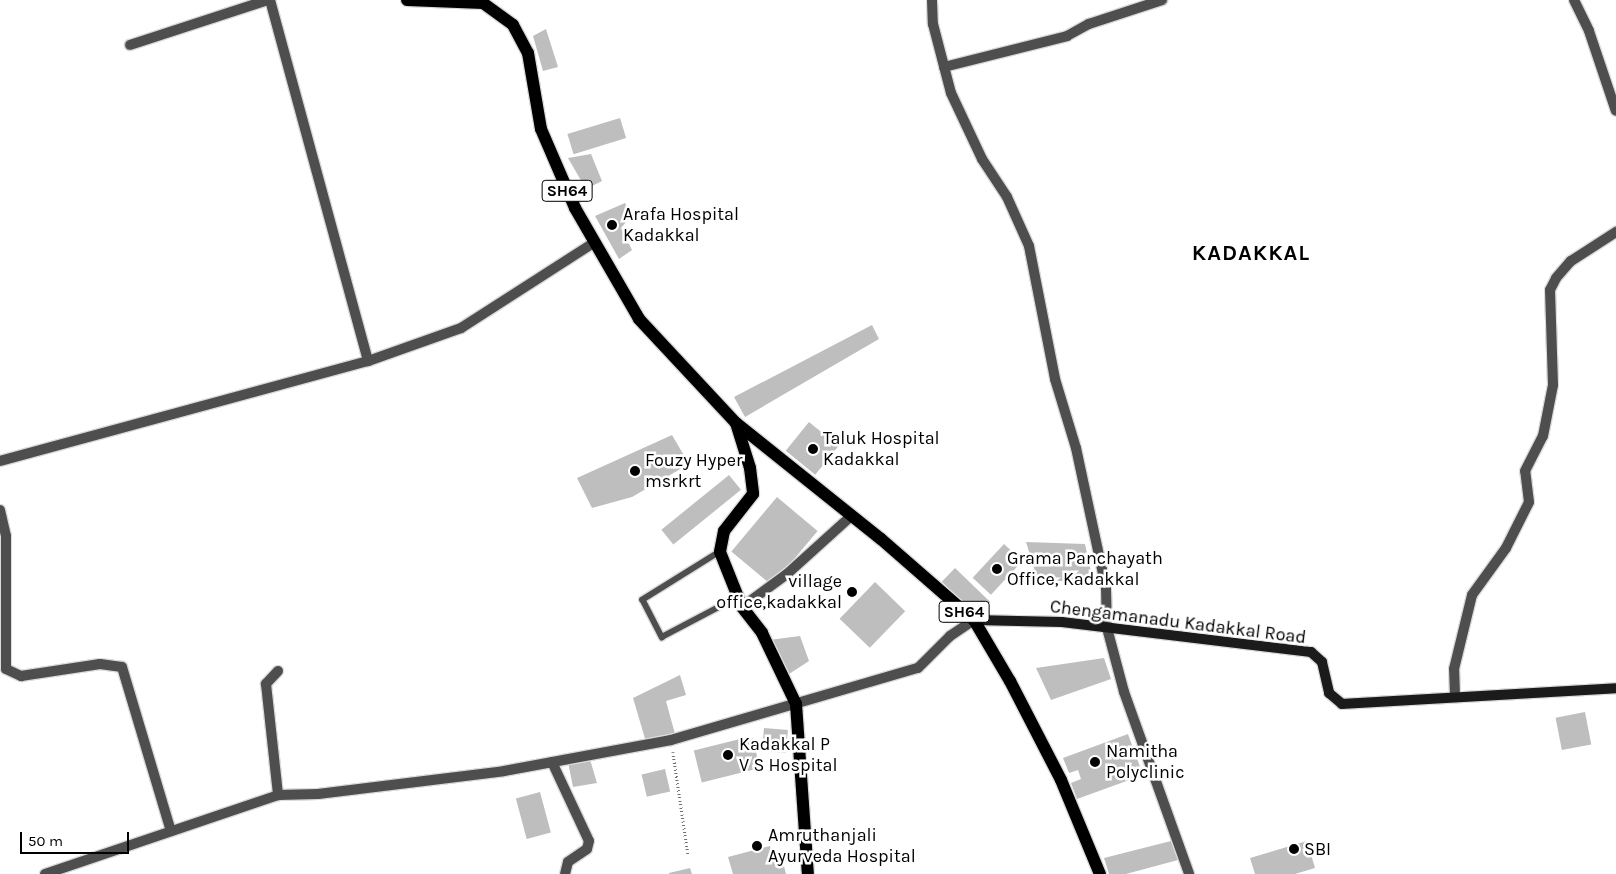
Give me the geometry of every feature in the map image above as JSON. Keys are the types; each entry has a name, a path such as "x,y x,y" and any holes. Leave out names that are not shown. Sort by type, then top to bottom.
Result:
{"main road":[{"name":"SH64","path":"407,0 483,3 513,25 528,53 541,129 575,208 639,319 736,423 939,588 974,620 1010,681 1060,780 1100,874"},
{"path":"736,423 750,468 753,494 724,531 720,552 740,602 762,633 796,704 808,874"},
{"name":"Chengamanadu Kadakkal Road","path":"974,620 1062,622 1311,652 1322,662 1330,693 1342,704 1454,695 1616,688"}],"street":[{"path":"130,45 269,0 368,361"},
{"path":"932,0 933,24 944,67 966,127 1007,197 1029,246 1056,379 1076,448 1106,588 1107,628 1124,692 1189,874"},
{"path":"944,67 1067,36 1088,24 1162,0"},
{"path":"1574,0 1589,31 1616,111"},
{"path":"1454,695 1454,669 1472,595 1506,548 1529,502 1525,470 1543,436 1553,385 1550,290 1556,278 1571,261 1616,232"},
{"path":"0,461 368,361 461,328 595,242"},
{"path":"0,510 6,536 6,669 22,676 100,664 122,667 172,831"},
{"path":"740,602 787,574 850,517"},
{"path":"45,874 278,795 318,794 552,762 671,740 918,668 950,636 974,620"},
{"path":"278,671 266,684 278,795"},
{"path":"552,762 589,841 588,849 568,862 565,874"}],"lane":[{"path":"720,552 643,600 662,637 740,602"}],"path":[{"path":"671,740 688,854"}],"building":[{"path":"546,29 558,67 543,71 533,36"},
{"path":"620,118 626,138 574,154 567,134"},
{"path":"591,154 602,181 586,189 568,158"},
{"path":"625,203 632,215 621,228 632,250 619,259 595,216"},
{"path":"872,325 879,339 745,417 734,397"},
{"name":"Taluk Hospital Kadakkal","path":"809,422 839,446 815,475 786,451"},
{"name":"Fouzy Hyper msrkrt","path":"672,435 689,464 632,497 592,508 577,478"},
{"path":"729,475 741,490 673,545 661,530"},
{"path":"777,497 818,531 772,585 731,551"},
{"path":"1026,542 1085,544 1093,581 1038,581"},
{"name":"Grama Panchayath Office, Kadakkal","path":"1004,544 1022,561 991,595 973,578"},
{"path":"955,568 990,602 977,616 942,582"},
{"path":"875,582 905,611 870,648 840,619"},
{"path":"800,636 809,661 789,674 769,640"},
{"path":"1104,658 1111,679 1051,700 1036,668"},
{"path":"680,675 686,695 666,701 675,734 646,742 633,698"},
{"path":"1585,712 1591,744 1562,750 1556,718"},
{"path":"764,728 788,730 786,753 762,751"},
{"path":"1128,734 1143,775 1077,799 1071,783 1081,779 1078,770 1069,773 1063,758"},
{"path":"752,736 760,768 702,783 694,751"},
{"path":"589,756 597,783 573,787 568,762"},
{"path":"665,769 670,791 647,797 642,774"},
{"path":"540,792 551,833 527,839 516,798"},
{"path":"1171,841 1178,860 1126,874 1109,874 1104,858"},
{"name":"SBI","path":"1307,841 1315,868 1295,874 1255,874 1250,858"},
{"path":"770,846 777,867 784,866 786,874 733,874 728,857"},
{"path":"690,868 692,874 669,874 669,873"}],"place":[{"name":"Arafa Hospital Kadakkal","path":"612,225"},
{"name":"Taluk Hospital Kadakkal","path":"813,449"},
{"name":"Fouzy Hyper msrkrt","path":"635,471"},
{"name":"Grama Panchayath Office, Kadakkal","path":"997,569"},
{"name":"village office,kadakkal","path":"852,592"},
{"name":"Kadakkal P V S Hospital","path":"728,755"},
{"name":"Namitha Polyclinic","path":"1095,762"},
{"name":"Amruthanjali Ayurveda Hospital","path":"757,846"},
{"name":"SBI","path":"1294,849"}],"district":[{"name":"KADAKKAL","path":"1251,254"}]}
